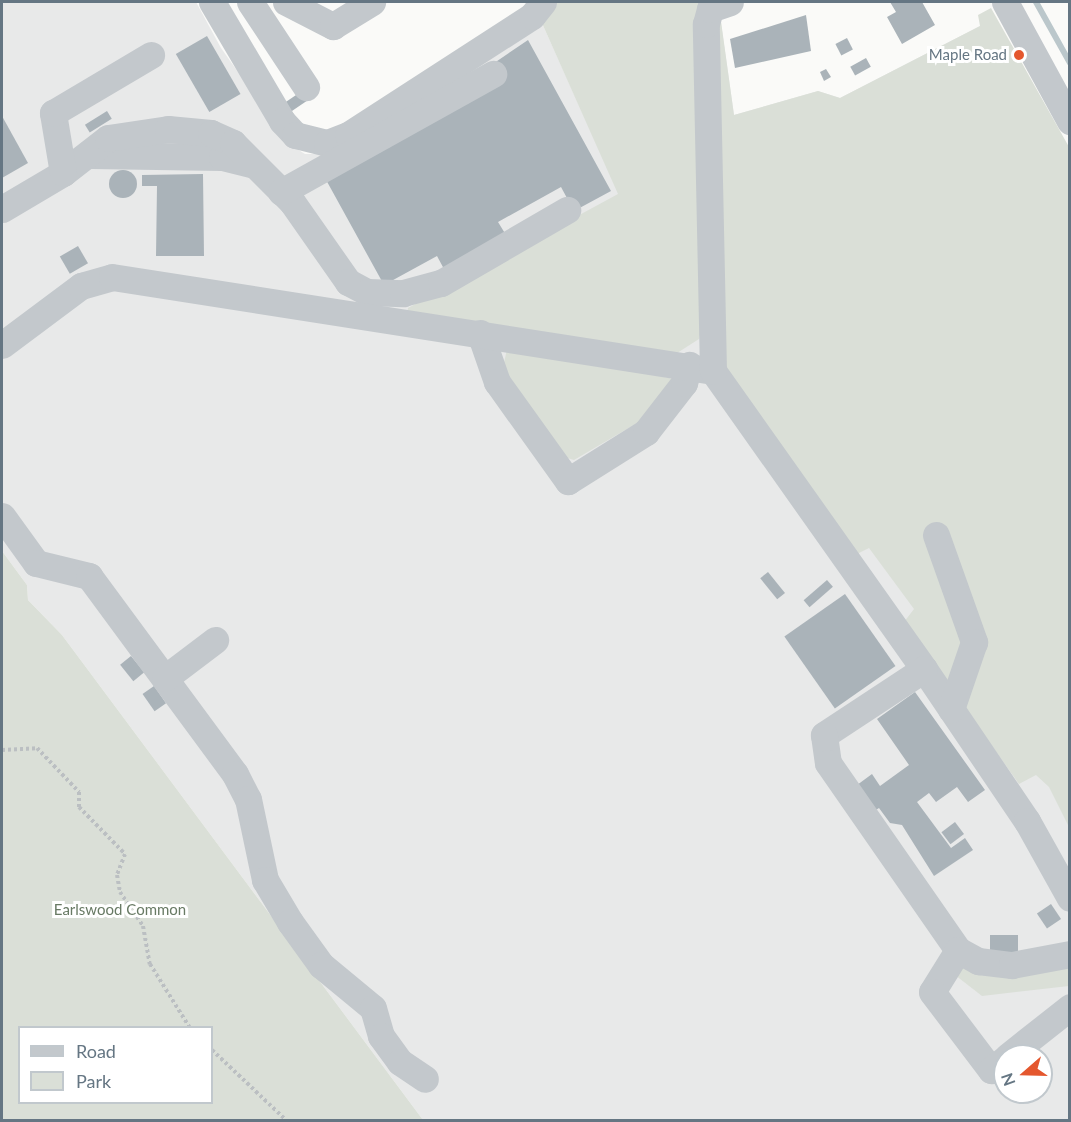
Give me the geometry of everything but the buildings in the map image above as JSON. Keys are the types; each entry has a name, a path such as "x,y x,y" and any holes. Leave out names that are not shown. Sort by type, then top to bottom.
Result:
{"street":[{"path":"212,2 282,121 295,135 327,143 348,135 532,16 543,2"},
{"path":"250,2 306,87"},
{"path":"286,2 333,26 372,2"},
{"path":"724,2 710,9 706,48 701,368 924,669 1027,821 1070,898"},
{"path":"1005,2 1070,121"},
{"path":"63,173 53,113 151,55"},
{"path":"281,192 493,74"},
{"path":"2,209 90,155 108,138 168,129 211,133 233,143 251,164 281,192 348,282 367,292 403,293 441,283 567,210"},
{"path":"2,345 81,286 112,277 701,368"},
{"path":"480,333 497,382 568,481 646,432 684,383 701,368"},
{"path":"2,516 36,563 89,576 235,774 248,799 265,880 290,921 321,965 373,1008 381,1036 400,1062 425,1079"},
{"path":"936,535 967,611 974,642 951,709"},
{"path":"165,678 215,640"},
{"path":"924,669 824,735 828,763 958,950 978,961 1012,965 1070,954"},
{"path":"958,950 932,992 991,1070 993,1068"},
{"path":"1023,1044 1070,1007"}],"path":[{"path":"2,750 37,748 79,792 79,807 125,854 117,875 120,892 143,926 150,964 189,1026"},
{"path":"213,1051 286,1120"}],"shaded area":[{"path":"2,2 196,2 221,48 289,144 305,154 327,154 541,21 619,194 718,2 734,115 818,91 840,98 984,24 1069,181 1069,1120 423,1120 62,635 28,600 27,585 2,551"}],"green space":[{"path":"557,2 706,2 703,321 699,339 674,355 407,315 408,308 618,194 541,21"},
{"path":"991,8 1069,147 1069,827 1049,787 1036,775 1019,784 904,622 914,609 869,548 855,555 723,370 712,58 720,14 734,115 818,91 840,98 980,26 978,15"},
{"path":"508,345 674,379 644,419 574,460 564,457 503,367"},
{"name":"Earlswood Common","path":"2,551 27,585 28,600 62,635 423,1120 2,1120"},
{"path":"959,965 1069,967 1069,986 982,996 955,975"}],"waterway":[{"path":"1036,2 1070,63"}],"place":[{"name":"Maple Road","path":"1019,55"}]}
